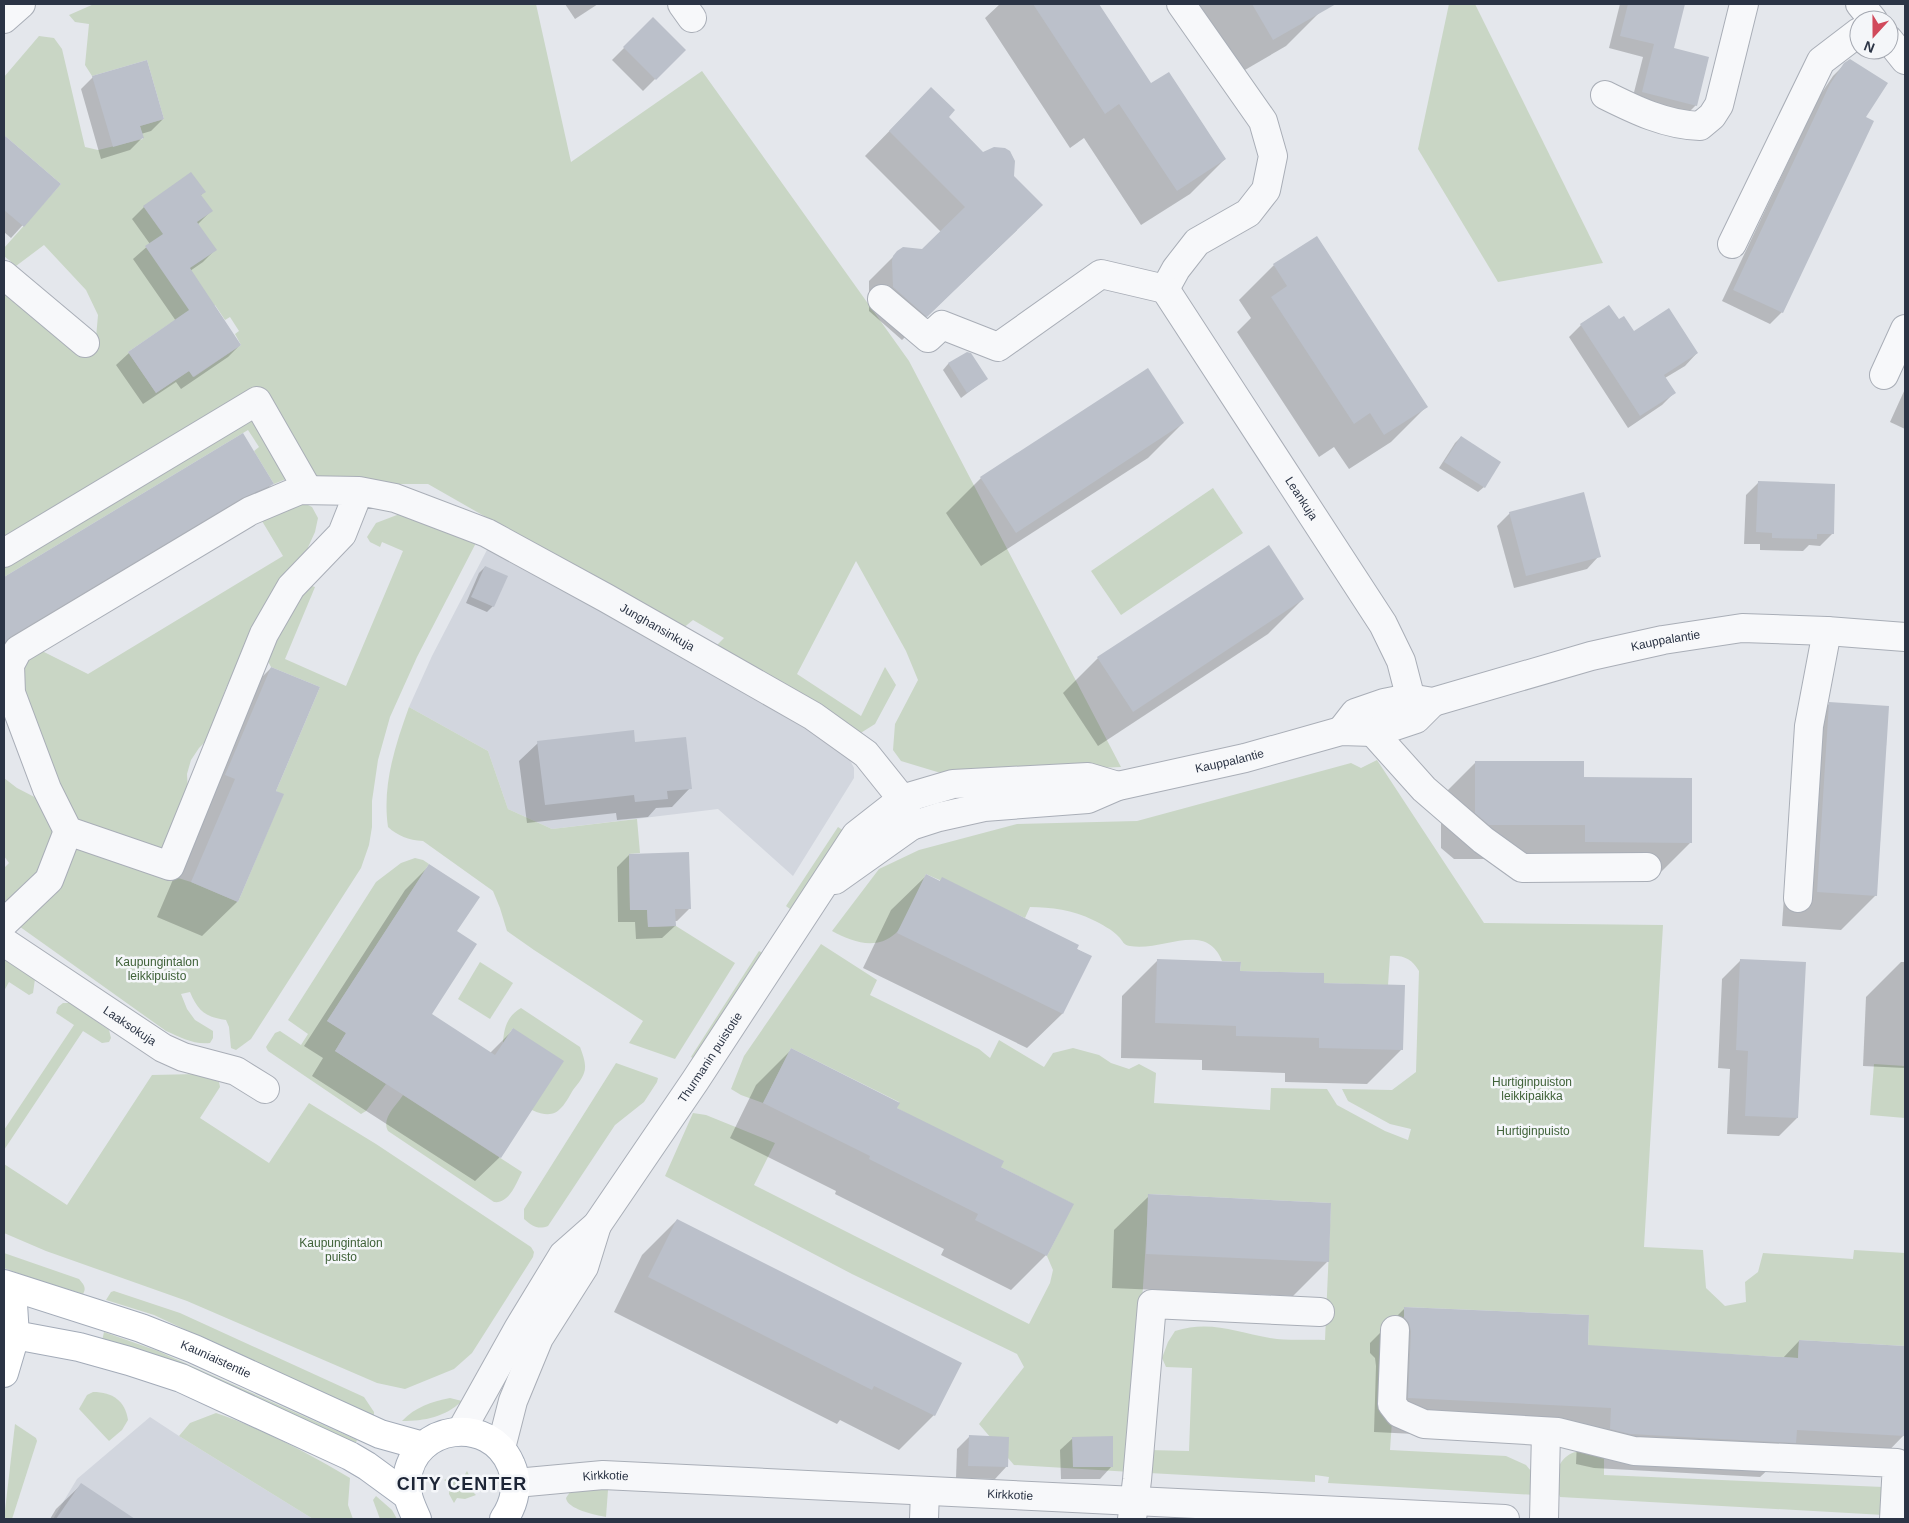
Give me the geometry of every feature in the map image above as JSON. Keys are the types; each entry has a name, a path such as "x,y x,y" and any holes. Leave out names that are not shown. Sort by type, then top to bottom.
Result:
{"main road":[{"path":"4,1373 9,1335 6,1289"},
{"name":"Kauniaistentie","path":"6,1289 103,1315 141,1328 194,1349 380,1434 423,1446"},
{"path":"9,1335 79,1347 180,1378 350,1456 367,1466 412,1508"},
{"path":"412,1508 407,1478 412,1461 423,1446 440,1435 461,1431 483,1435 501,1448 509,1458 514,1470 516,1483 515,1498 508,1516"}],"street":[{"path":"4,19 21,4"},
{"path":"882,300 928,338 942,325 998,347 1101,274 1166,290 1176,268 1197,242 1248,213 1266,190 1273,156 1263,120 1181,4"},
{"path":"1605,95 1629,108 1680,126 1700,126 1712,116 1718,105 1744,4"},
{"path":"1732,244 1821,61 1849,40"},
{"path":"4,274 85,343"},
{"name":"Leankuja","path":"1166,290 1382,624 1419,706"},
{"path":"1884,375 1905,329"},
{"path":"4,553 257,401 308,490"},
{"name":"Junghansinkuja","path":"7,672 18,650 250,511 300,490 359,491 395,498 487,533 632,612 813,716 866,754 902,799 911,826"},
{"path":"7,672 11,693 47,789 68,831 170,866 264,634 291,587 342,534 359,491"},
{"name":"Kauppalantie","path":"911,826 939,817 984,808 1088,798 1118,786 1245,758 1591,656 1663,640 1742,628 1827,631 1905,637"},
{"path":"1798,898 1809,726 1827,631"},
{"path":"1356,726 1424,789 1484,840 1522,868 1647,867"},
{"name":"Kauppalantie","path":"902,799 953,784 1088,777 1118,786"},
{"name":"Thurmanin puistotie","path":"461,1431 518,1329 563,1255 597,1224 695,1081 856,835 902,799"},
{"name":"Thurmanin puistotie","path":"822,889 911,826"},
{"path":"4,923 49,880 68,831"},
{"name":"Laaksokuja","path":"4,942 163,1048 183,1057 236,1071 265,1089"},
{"name":"Thurmanin puistotie","path":"501,1448 513,1401 538,1338 584,1267 597,1224"},
{"path":"1133,1510 1152,1304 1320,1312"},
{"path":"1395,1330 1392,1404 1399,1413 1424,1424 1558,1432 1634,1451 1897,1463 1894,1519"},
{"path":"1544,1519 1546,1432"},
{"name":"Kirkkotie","path":"516,1483 603,1475 925,1491 1133,1510 1505,1519"},
{"path":"924,1519 925,1491"}],"shaded area":[{"path":"489,546 810,731 848,756 854,768 854,778 793,876 718,809 552,829 508,809 488,751 409,707 432,656"},
{"path":"150,1417 313,1519 53,1519 77,1479"}],"green space":[{"path":"94,4 536,4 571,162 702,71 909,361 1121,767 944,774 901,761 893,750 895,724 918,680 906,651 856,561 797,674 861,716 885,667 896,685 875,724 859,734 715,647 724,638 693,620 682,629 428,484 326,484 314,480 261,388 4,546 4,284 96,338 98,315 86,290 44,245 16,266 4,256 4,248 61,184 4,135 4,77 39,36 54,38 62,49 85,147 98,150 143,139 140,126 164,119 147,60 92,76 85,65 89,24 75,22 69,15","holes":["215,305 225,320 230,317 239,331 235,334 241,345 194,377 189,371 156,393 128,352 169,324"]},
{"path":"1449,4 1475,4 1603,263 1498,282 1418,149"},
{"path":"254,419 286,479 274,484 254,451 259,447 248,430 4,577 4,564 243,421"},
{"path":"1213,488 1243,533 1121,615 1091,571"},
{"path":"302,502 312,507 318,518 315,532 305,554 255,628 226,688 207,740 191,760 187,774 188,793 164,856 74,826 23,707 22,668 29,656 38,651 44,652 88,674 283,556 262,521"},
{"name":"Kaupungintalon leikkipuisto","path":"414,512 478,539 417,657 390,717 378,760 372,801 372,827 369,845 361,868 251,1039 236,1050 231,1048 229,1027 226,1020 207,1015 203,1012 196,1004 190,992 181,994 187,1009 195,1020 213,1031 213,1038 210,1043 193,1042 166,1031 16,924 71,845 191,882 238,902 283,795 276,791 320,687 271,667 268,661 269,646 309,585 315,587 285,659 346,686 403,551 382,542 380,547 370,542 367,537 376,523 397,515"},
{"path":"409,707 488,751 508,809 552,829 637,819 640,853 629,854 630,910 647,910 648,927 676,926 735,963 675,1059 629,1043 643,1021 507,931 493,891 423,841 404,837 388,827 388,781 399,736"},
{"path":"1377,760 1484,923 1663,925 1644,1247 1703,1250 1706,1288 1725,1306 1746,1302 1745,1282 1758,1272 1763,1253 1853,1259 1854,1250 1905,1253 1905,1346 1799,1340 1798,1358 1588,1346 1589,1315 1405,1307 1390,1450 1506,1456 1526,1465 1531,1471 1536,1495 1328,1483 1329,1477 1315,1475 1315,1482 1149,1473 1148,1450 1189,1451 1192,1368 1166,1367 1162,1358 1168,1342 1175,1331 1188,1328 1211,1327 1277,1339 1325,1340 1331,1203 1149,1194 1131,1472 1014,1465 979,1424 1024,1367 1017,1354 852,1274 665,1176 693,1113 706,1115 775,1143 754,1185 1029,1324 1050,1283 1053,1270 1047,1256 1073,1204 1001,1167 897,1108 899,1102 791,1048 763,1103 731,1089 744,1056 821,944 877,980 870,995 979,1049 990,1058 999,1040 1044,1067 1053,1053 1073,1048 1099,1055 1111,1063 1129,1069 1139,1064 1156,1073 1154,1103 1270,1110 1271,1088 1327,1089 1337,1105 1385,1131 1408,1140 1411,1129 1390,1124 1348,1101 1342,1089 1392,1090 1416,1072 1419,971 1413,963 1403,957 1390,956 1388,985 1324,983 1323,973 1240,971 1241,962 1222,961 1215,949 1206,942 1182,940 1143,947 1128,945 1124,944 1107,927 1070,911 1030,907 1025,918 926,874 903,923 896,933 888,939 881,942 864,943 832,931 879,869 919,850 1017,824 1137,821 1351,763 1361,768"},
{"path":"4,778 17,788 48,804 56,823 38,876 4,905 4,868 9,863 4,856"},
{"path":"838,827 847,833 794,912 786,906"},
{"path":"415,858 429,864 327,1021 346,1033 335,1051 386,1084 366,1111 361,1114 268,1051 266,1047 275,1033 280,1031 301,1045 308,1034 288,1020 376,882 401,863"},
{"path":"759,951 764,954 696,1060 691,1057"},
{"path":"4,956 35,979 33,993 29,995 9,982 4,991"},
{"path":"480,962 513,983 490,1019 458,999"},
{"path":"63,1003 70,1003 109,1030 111,1038 109,1042 102,1043 83,1031 4,1150 4,1130 74,1025 56,1013 58,1007"},
{"path":"521,1008 580,1047 585,1067 584,1073 562,1108 553,1114 532,1110 513,1028 503,1043 504,1032 509,1019"},
{"path":"616,1063 658,1078 657,1082 644,1102 615,1125 548,1226 541,1228 532,1225 524,1219 524,1209"},
{"path":"1874,1064 1905,1066 1905,1118 1870,1115"},
{"name":"Kaupungintalon puisto","path":"197,1074 219,1082 220,1087 200,1118 269,1163 309,1103 376,1144 531,1247 534,1252 533,1257 472,1353 454,1369 405,1389 377,1383 187,1301 46,1251 4,1233 4,1164 67,1205 152,1075"},
{"path":"403,1095 522,1172 508,1197 499,1202 494,1202 388,1131 386,1121"},
{"path":"4,1253 79,1279 85,1287 83,1294 4,1268"},
{"path":"114,1291 180,1313 364,1397 374,1412 374,1418 154,1315 106,1300 111,1292"},
{"path":"104,1332 158,1351 357,1440 353,1450 102,1341"},
{"path":"93,1392 100,1392 117,1399 126,1413 128,1420 122,1430 109,1441 79,1409 87,1395"},
{"path":"450,1398 462,1401 449,1411 434,1417 402,1421 412,1412 424,1406"},
{"path":"216,1413 251,1426 285,1442 350,1478 348,1505 353,1519 313,1519 179,1436 190,1423"},
{"path":"15,1424 36,1438 37,1441 12,1519 4,1519"},
{"path":"1579,1451 1604,1457 1604,1475 1883,1487 1884,1515 1560,1497 1556,1482 1558,1468 1566,1457"},
{"path":"467,1471 472,1481 471,1490 476,1495 465,1499 457,1498 454,1503 449,1494 450,1484 444,1480 453,1476 464,1476"},
{"path":"572,1489 608,1490 606,1517 582,1511 571,1505 566,1498"},
{"path":"376,1496 392,1510 397,1519 380,1519 373,1500"}],"building":[{"path":"1033,4 1099,4 1151,83 1169,72 1226,159 1177,191 1119,104 1105,114"},
{"path":"1252,4 1336,4 1273,40"},
{"path":"1628,4 1685,4 1674,48 1709,57 1697,106 1642,92 1654,44 1620,36"},
{"path":"653,17 686,50 656,80 623,47"},
{"path":"147,60 164,119 140,126 144,138 113,147 92,76"},
{"path":"1852,60 1888,83 1866,117 1874,121 1783,313 1733,290 1830,84 1844,63"},
{"path":"931,87 955,110 949,117 983,152 994,147 1005,148 1010,151 1015,161 1014,176 1043,205 927,317 893,287 893,256 903,247 922,249 965,207 889,131"},
{"path":"4,135 61,184 24,227 4,210"},
{"path":"191,172 206,192 201,195 213,211 197,222 217,250 190,268 241,345 193,377 189,371 156,393 128,352 189,310 145,246 163,234 143,206"},
{"path":"1317,236 1428,407 1384,435 1370,413 1354,424 1271,297 1287,286 1273,264"},
{"path":"1609,305 1619,319 1624,316 1634,331 1669,308 1698,353 1664,375 1676,393 1640,416 1580,324"},
{"path":"967,352 971,353 988,379 967,393 948,363"},
{"path":"1148,368 1184,423 1016,533 980,477"},
{"path":"243,433 274,484 242,498 10,637 4,644 4,577"},
{"path":"1461,436 1501,462 1485,488 1444,462"},
{"path":"1758,481 1835,484 1834,534 1817,534 1817,539 1772,538 1772,533 1756,532"},
{"path":"1584,492 1601,557 1526,576 1509,512"},
{"path":"1269,545 1304,599 1133,712 1097,657"},
{"path":"485,566 508,576 494,607 471,597"},
{"path":"271,667 320,687 276,791 284,794 238,902 191,882 235,779 225,775"},
{"path":"1829,702 1889,706 1877,896 1817,892"},
{"path":"634,730 635,742 686,737 692,789 667,791 668,799 635,802 634,795 545,805 537,741"},
{"path":"1475,761 1584,761 1584,777 1692,778 1692,843 1585,842 1585,825 1489,825 1475,813"},
{"path":"689,852 691,909 675,909 676,926 648,927 647,910 630,910 629,854"},
{"path":"429,864 480,897 457,931 477,944 432,1014 495,1055 513,1028 564,1061 501,1158 335,1051 346,1033 327,1021"},
{"path":"926,874 940,881 942,877 1079,945 1077,949 1092,956 1063,1014 897,933"},
{"path":"1157,959 1241,962 1240,971 1324,973 1324,983 1405,985 1403,1050 1319,1048 1319,1038 1236,1036 1236,1026 1155,1023"},
{"path":"1740,959 1806,962 1798,1118 1745,1116 1748,1051 1736,1050"},
{"path":"791,1048 900,1103 897,1108 1004,1161 1001,1167 1074,1204 1047,1256 975,1220 978,1214 869,1159 870,1156 763,1103"},
{"path":"1148,1194 1331,1203 1329,1262 1146,1254"},
{"path":"677,1219 962,1363 935,1416 874,1386 872,1390 648,1277"},
{"path":"1404,1307 1589,1315 1588,1345 1798,1358 1799,1340 1905,1346 1905,1436 1797,1430 1796,1443 1630,1434 1610,1429 1611,1408 1408,1398 1411,1331 1409,1323 1404,1317"},
{"path":"969,1435 1009,1437 1008,1467 968,1466"},
{"path":"1113,1436 1113,1467 1073,1467 1072,1437"},
{"path":"81,1483 135,1519 56,1519"}],"district":[{"name":"CITY CENTER","path":"462,1484"}],"park label":[{"name":"Hurtiginpuiston leikkipaikka","path":"1532,1089"},
{"name":"Hurtiginpuisto","path":"1533,1131"}]}
